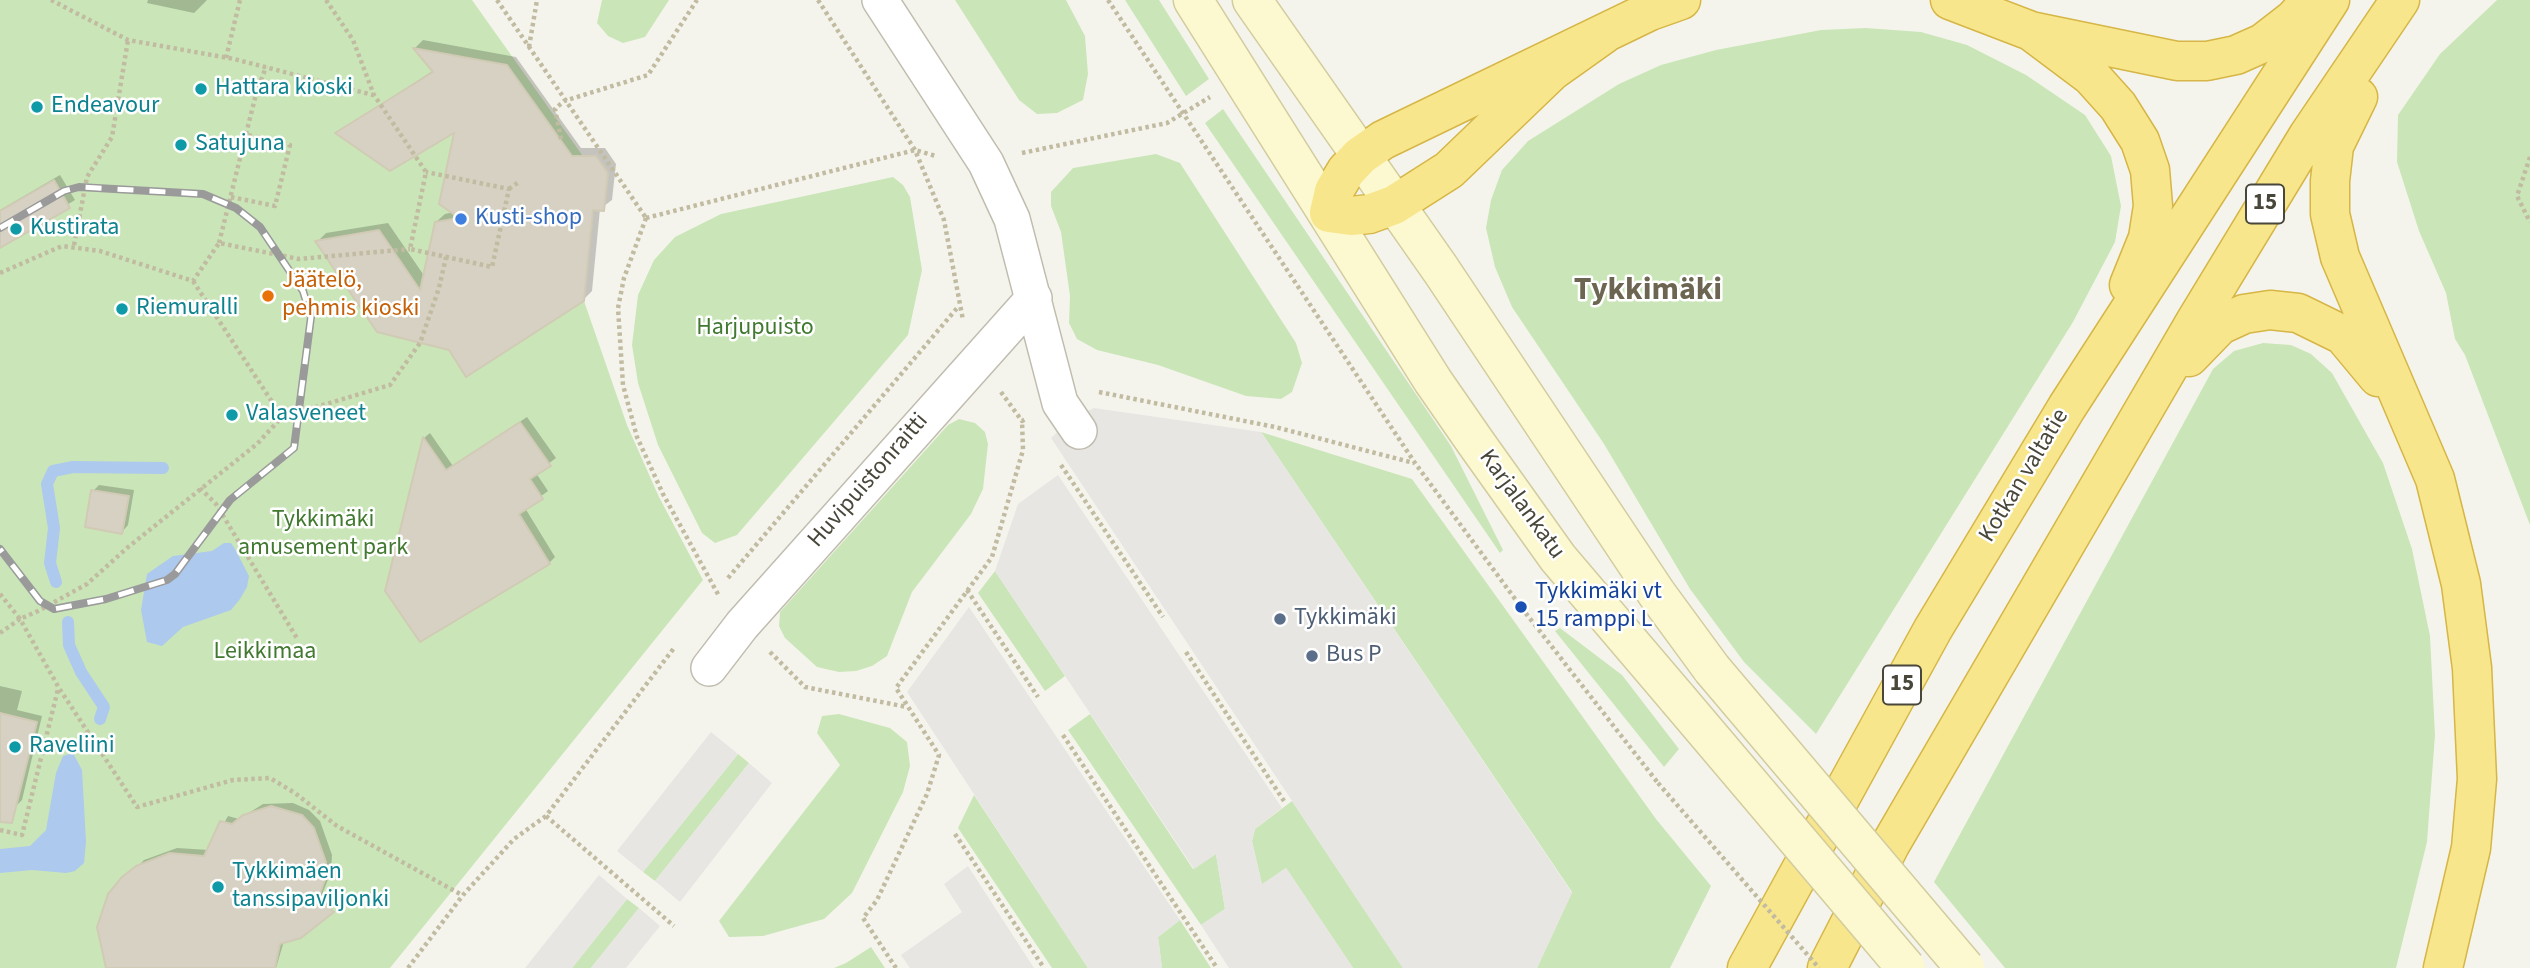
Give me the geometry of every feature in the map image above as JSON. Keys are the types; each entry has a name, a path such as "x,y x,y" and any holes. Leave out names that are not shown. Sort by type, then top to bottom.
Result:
{"highway":[{"path":"1604,34 1552,71 1448,170 1394,205 1368,214 1350,216 1329,213 1334,191 1360,156 1448,106 1650,11 1681,0"},
{"path":"1950,0 2031,31 2159,58 2207,61 2236,55 2263,43 2294,19 2311,0"},
{"name":"Kotkan valtatie","path":"1746,968 1933,629 2067,407 2330,0"},
{"name":"15","path":"1827,968 1904,821 2258,215 2400,0"},
{"path":"2411,0 2347,116 2334,146 2330,214 2340,257 2435,479 2463,594 2472,668 2477,779 2470,848 2444,960"},
{"path":"2031,31 2091,76 2118,106 2140,141 2150,170 2153,206 2148,238 2134,274 2067,407"},
{"path":"2141,415 2201,342 2220,325 2244,314 2270,310 2298,313 2343,335 2408,418"}],"main road":[{"name":"Karjalankatu","path":"1193,0 1433,381 1558,558 1906,968"},
{"path":"1252,0 1657,594 1712,669 1965,968"}],"street":[{"path":"880,0 986,163 1012,219 1060,403 1079,431"},
{"name":"Huvipuistonraitti","path":"709,668 742,625 1034,298"}],"path":[{"path":"51,0 128,40 226,58 374,95"},
{"path":"226,58 240,0"},
{"path":"327,0 353,40 374,95 426,172 509,189"},
{"path":"497,0 646,218"},
{"path":"529,48 537,0"},
{"path":"561,139 555,109 564,101 648,75 697,0"},
{"path":"818,0 915,150 944,220 959,306"},
{"path":"1108,0 1415,463 1521,607 1658,783 1819,968"},
{"path":"74,246 87,177 112,137 128,40"},
{"path":"193,281 219,243 248,135 256,94 266,67"},
{"path":"1011,156 1167,123 1212,95"},
{"path":"231,197 275,206 290,145 248,135"},
{"path":"646,218 915,150 940,158"},
{"path":"2530,157 2517,196 2530,222"},
{"path":"410,249 426,172"},
{"path":"219,243 299,259 410,249 492,267 509,189 520,181"},
{"path":"646,218 624,278 618,308 623,385 637,437 663,495 716,592 742,625 805,687 907,706"},
{"path":"0,273 62,246 74,246 193,281 282,416"},
{"path":"0,633 20,619 87,584 257,443 282,416 390,384 420,343 439,288 446,257"},
{"path":"1091,392 1275,427 1415,463"},
{"path":"896,968 863,918 877,900 927,794 939,755 896,688 992,558 1023,450 1022,421"},
{"path":"1059,462 1163,617"},
{"path":"200,488 223,515 299,640"},
{"path":"967,590 1038,697"},
{"path":"0,594 20,619 59,688 137,807 233,780 271,778 337,826 463,895"},
{"path":"1186,652 1284,801"},
{"path":"0,830 22,835 59,688"},
{"path":"1063,735 1217,968"},
{"path":"546,816 674,926"},
{"path":"955,834 1044,968"}],"green space":[{"name":"Tykkimäki amusement park","path":"0,0 472,0 597,176 584,301 627,425 659,497 703,580 390,968 0,968"},
{"path":"602,0 669,0 645,37 623,43 608,36 597,23"},
{"path":"955,0 1066,0 1085,36 1088,74 1083,100 1057,113 1037,114 1019,100"},
{"path":"1125,0 1159,0 1209,79 1186,96"},
{"path":"2497,0 2530,0 2530,525 2465,355 2455,339 2446,293 2419,231 2397,162 2398,115 2440,54"},
{"path":"1866,28 1921,32 1967,45 2026,75 2085,115 2111,156 2121,206 2115,242 2073,322 1816,734 1744,662 1690,589 1604,444 1512,307 1495,267 1486,228 1491,200 1502,170 1528,141 1619,84 1661,65 1716,50 1821,30"},
{"path":"1223,109 1451,446 1503,550 1500,553 1205,123"},
{"path":"1156,154 1180,163 1296,343 1302,363 1292,392 1281,399 1246,396 1158,365 1097,350 1077,339 1069,323 1070,296 1061,232 1051,206 1051,192 1073,168"},
{"name":"Harjupuisto","path":"893,177 903,185 910,197 922,270 908,335 737,535 715,543 702,533 658,445 638,383 632,345 638,295 654,260 675,237 721,214"},
{"path":"2263,343 2291,345 2311,354 2332,373 2383,463 2412,549 2430,636 2435,735 2427,842 2396,968 2005,968 1934,882 2213,369 2234,351"},
{"path":"959,419 975,423 985,432 988,444 983,489 971,514 912,592 887,656 872,666 856,671 839,672 817,667 785,638 779,626 780,612 948,425"},
{"path":"1261,432 1412,479 1656,819 1711,886 1670,968 1537,968 1572,892"},
{"path":"995,571 1065,676 1045,691 978,593"},
{"path":"1560,628 1622,675 1679,749 1664,767 1555,631"},
{"path":"839,714 890,728 907,742 910,766 903,792 852,893 824,919 763,936 729,937 719,921 840,765 817,733 822,716"},
{"path":"1090,714 1193,869 1216,854 1225,909 1201,925 1068,730"},
{"path":"738,754 749,763 655,881 643,872"},
{"path":"974,795 1088,968 1052,968 958,828"},
{"path":"1292,801 1403,968 1353,968 1286,868 1262,885 1252,841 1255,829"},
{"path":"627,899 639,908 591,968 572,968"},
{"path":"1180,920 1211,968 1162,968 1158,937"},
{"path":"871,947 885,968 834,968 846,963"}],"shaded area":[{"name":"Tykkimäki","path":"1094,408 1261,432 1572,893 1537,968 1403,968 1051,438 1071,419"},
{"path":"1058,475 1282,808 1255,829 1252,841 1262,884 1286,868 1353,968 1229,968 1201,925 1225,909 1216,854 1194,869 995,571 1018,504"},
{"path":"969,607 1180,920 1158,937 1162,968 1088,968 907,692"},
{"path":"711,732 738,754 643,872 617,851"},
{"path":"749,763 772,783 680,902 655,881"},
{"path":"968,866 1034,968 910,968 901,955 962,912 944,884"},
{"path":"599,875 627,899 572,968 525,968"},
{"path":"639,908 660,926 626,968 591,968"}],"water":[{"path":"224,543 231,543 249,576 247,587 240,599 231,610 183,627 162,646 147,642 141,610 147,574 173,556 212,551"},
{"path":"73,753 82,770 86,842 84,863 75,871 66,873 32,870 0,873 0,849 30,846 46,830 56,773 63,756"}],"building":[{"path":"413,48 507,65 572,156 596,156 608,173 604,211 593,210 584,301 466,377 449,350 377,332 315,241 379,230 420,290 435,222 459,218 439,204 454,133 390,171 335,133 433,72"},
{"name":"Kustirata","path":"54,180 70,208 0,248 0,211"},
{"path":"520,422 551,466 530,479 543,499 519,514 550,564 420,642 385,591 423,437 446,470"},
{"path":"91,490 129,496 122,534 85,527"},
{"name":"Raveliini","path":"0,713 37,722 12,823 0,822"},
{"name":"Tykkimäen tanssipaviljonki","path":"271,806 302,815 314,828 326,862 325,880 318,899 334,912 301,938 280,944 275,968 106,968 97,927 108,894 122,877 136,866 170,853 204,856 220,821 232,824 243,815"}],"waterway":[{"path":"56,582 50,563 54,528 47,484 53,471 73,467 163,468"},
{"path":"68,622 69,645 81,672 104,707 100,719"}],"railway":[{"path":"0,228 64,191 79,187 203,194 236,208 260,227 303,291 311,317 294,448 230,500 175,574 167,580 106,599 54,609 40,601 0,549"}],"place":[{"name":"Hattara kioski","path":"201,89"},
{"name":"Endeavour","path":"37,107"},
{"name":"Satujuna","path":"181,145"},
{"name":"Kusti-shop","path":"461,219"},
{"name":"Kustirata","path":"16,229"},
{"name":"Jäätelö, pehmis kioski","path":"268,296"},
{"name":"Riemuralli","path":"122,309"},
{"name":"Valasveneet","path":"232,415"},
{"name":"Tykkimäki vt 15 ramppi L","path":"1521,607"},
{"name":"Tykkimäki","path":"1280,619"},
{"name":"Bus P","path":"1312,656"},
{"name":"Raveliini","path":"15,747"},
{"name":"Tykkimäen tanssipaviljonki","path":"218,887"}],"district":[{"name":"Tykkimäki","path":"1648,292"}],"park label":[{"name":"Leikkimaa","path":"265,653"}]}
